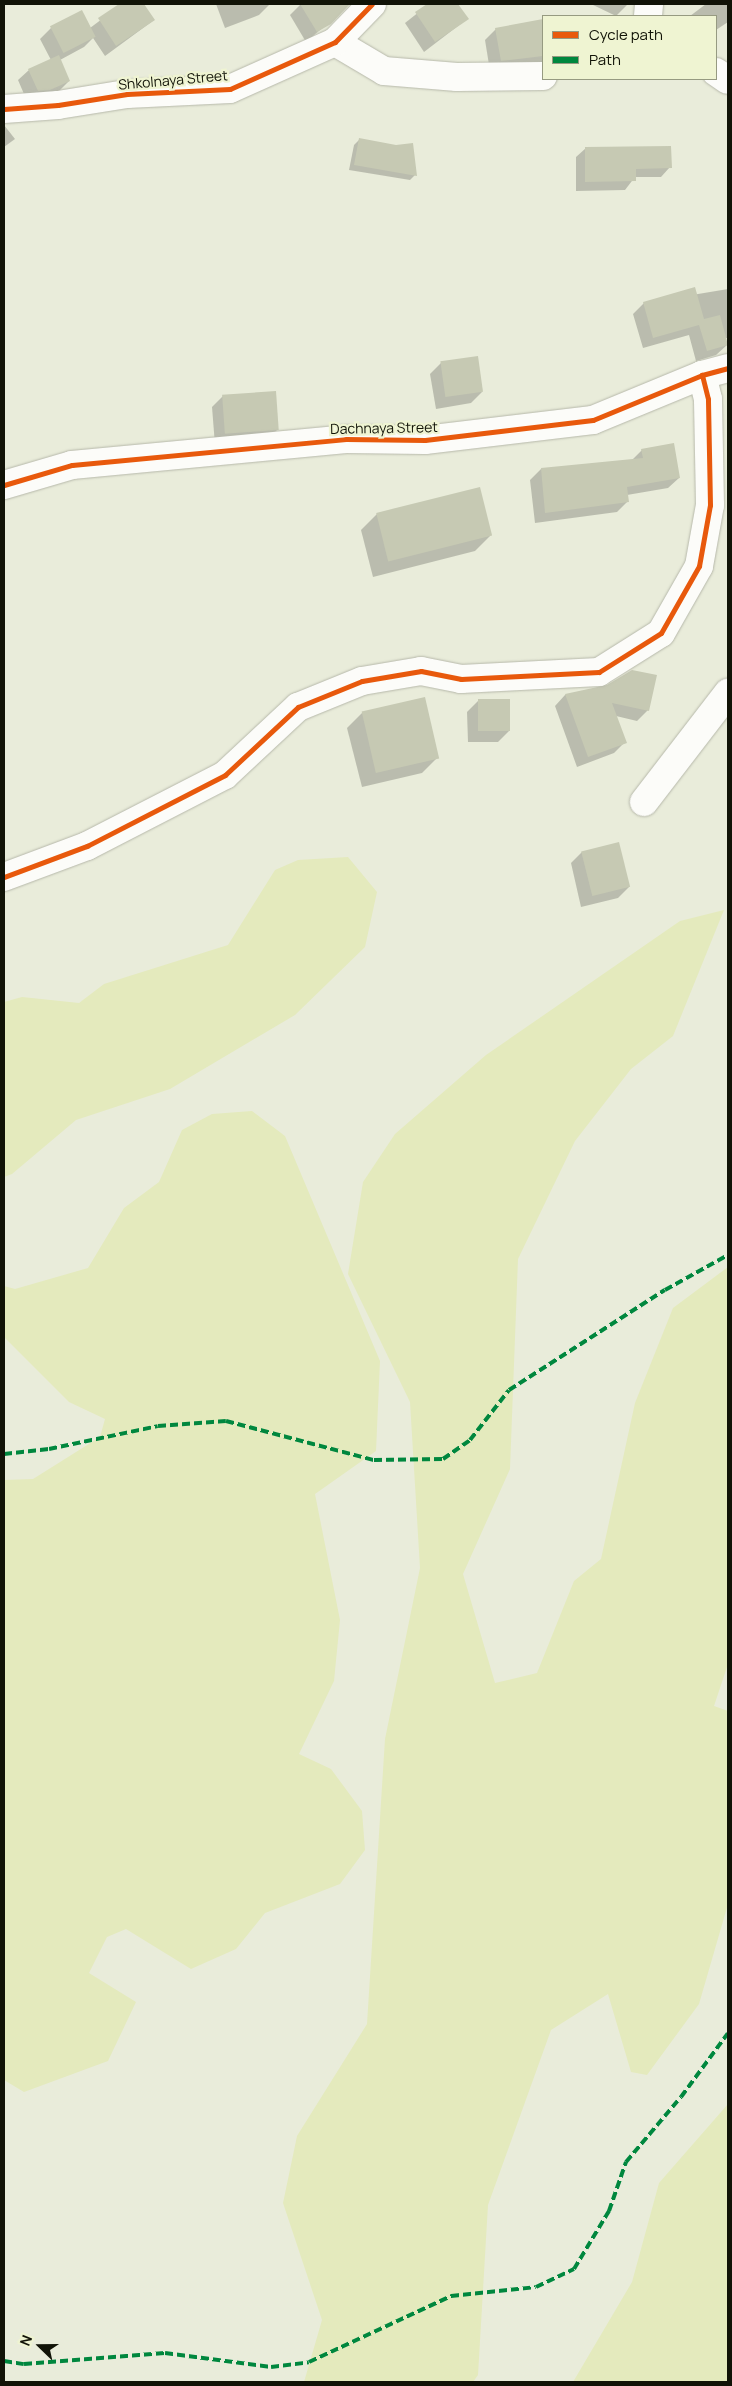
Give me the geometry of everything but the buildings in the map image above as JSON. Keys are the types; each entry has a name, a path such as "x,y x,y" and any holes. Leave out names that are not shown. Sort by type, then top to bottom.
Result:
{"street":[{"path":"372,4 335,42 384,71 457,77 542,76"},
{"name":"Shkolnaya Street","path":"4,109 58,105 127,94 230,89 335,42"},
{"path":"717,73 728,80"},
{"name":"Dachnaya Street","path":"4,485 72,466 346,439 425,440 593,420 702,375 728,368"},
{"path":"4,877 88,846 225,775 298,707 362,681 421,671 461,679 599,672 661,632 699,566 710,506 708,399 702,375"},
{"path":"644,802 728,693"}],"green space":[{"path":"348,857 377,892 365,947 295,1015 170,1089 76,1120 12,1174 4,1177 4,1002 22,997 79,1003 104,984 228,945 275,870 298,860"},
{"path":"724,910 673,1036 631,1069 575,1141 518,1259 510,1469 463,1574 495,1683 537,1673 574,1581 601,1559 635,1403 673,1308 728,1267 728,1664 714,1706 728,1711 728,1904 699,2004 647,2075 631,2072 608,1994 551,2030 488,2205 478,2375 473,2382 304,2382 322,2320 283,2203 297,2136 367,2024 385,1739 420,1568 410,1402 348,1274 363,1182 395,1134 486,1055 680,921"},
{"path":"252,1111 285,1136 380,1361 376,1451 315,1494 340,1620 334,1681 299,1754 331,1769 362,1811 365,1850 340,1884 265,1913 236,1949 191,1969 126,1929 107,1937 89,1973 136,2002 108,2061 24,2092 4,2080 4,1480 33,1479 100,1437 105,1419 69,1402 4,1337 4,1286 15,1289 88,1268 124,1208 159,1182 182,1130 212,1114"},
{"path":"728,2104 728,2382 573,2382 632,2282 659,2183"}],"marked path":[{"path":"4,1454 49,1449 158,1426 226,1421 374,1460 443,1459 470,1440 509,1390 665,1290 728,1255"},
{"path":"4,2361 24,2364 165,2353 271,2367 309,2362 451,2296 536,2287 574,2269 609,2211 626,2162 681,2097 728,2033"}],"cycle path":[{"path":"4,109 58,105 127,94 230,89 335,42 372,4"},
{"path":"4,485 72,465 346,439 425,440 593,420 702,375 728,368"},
{"path":"4,877 87,846 225,775 298,707 362,681 421,671 461,679 599,672 661,633 699,566 710,505 708,399 702,375"}]}
